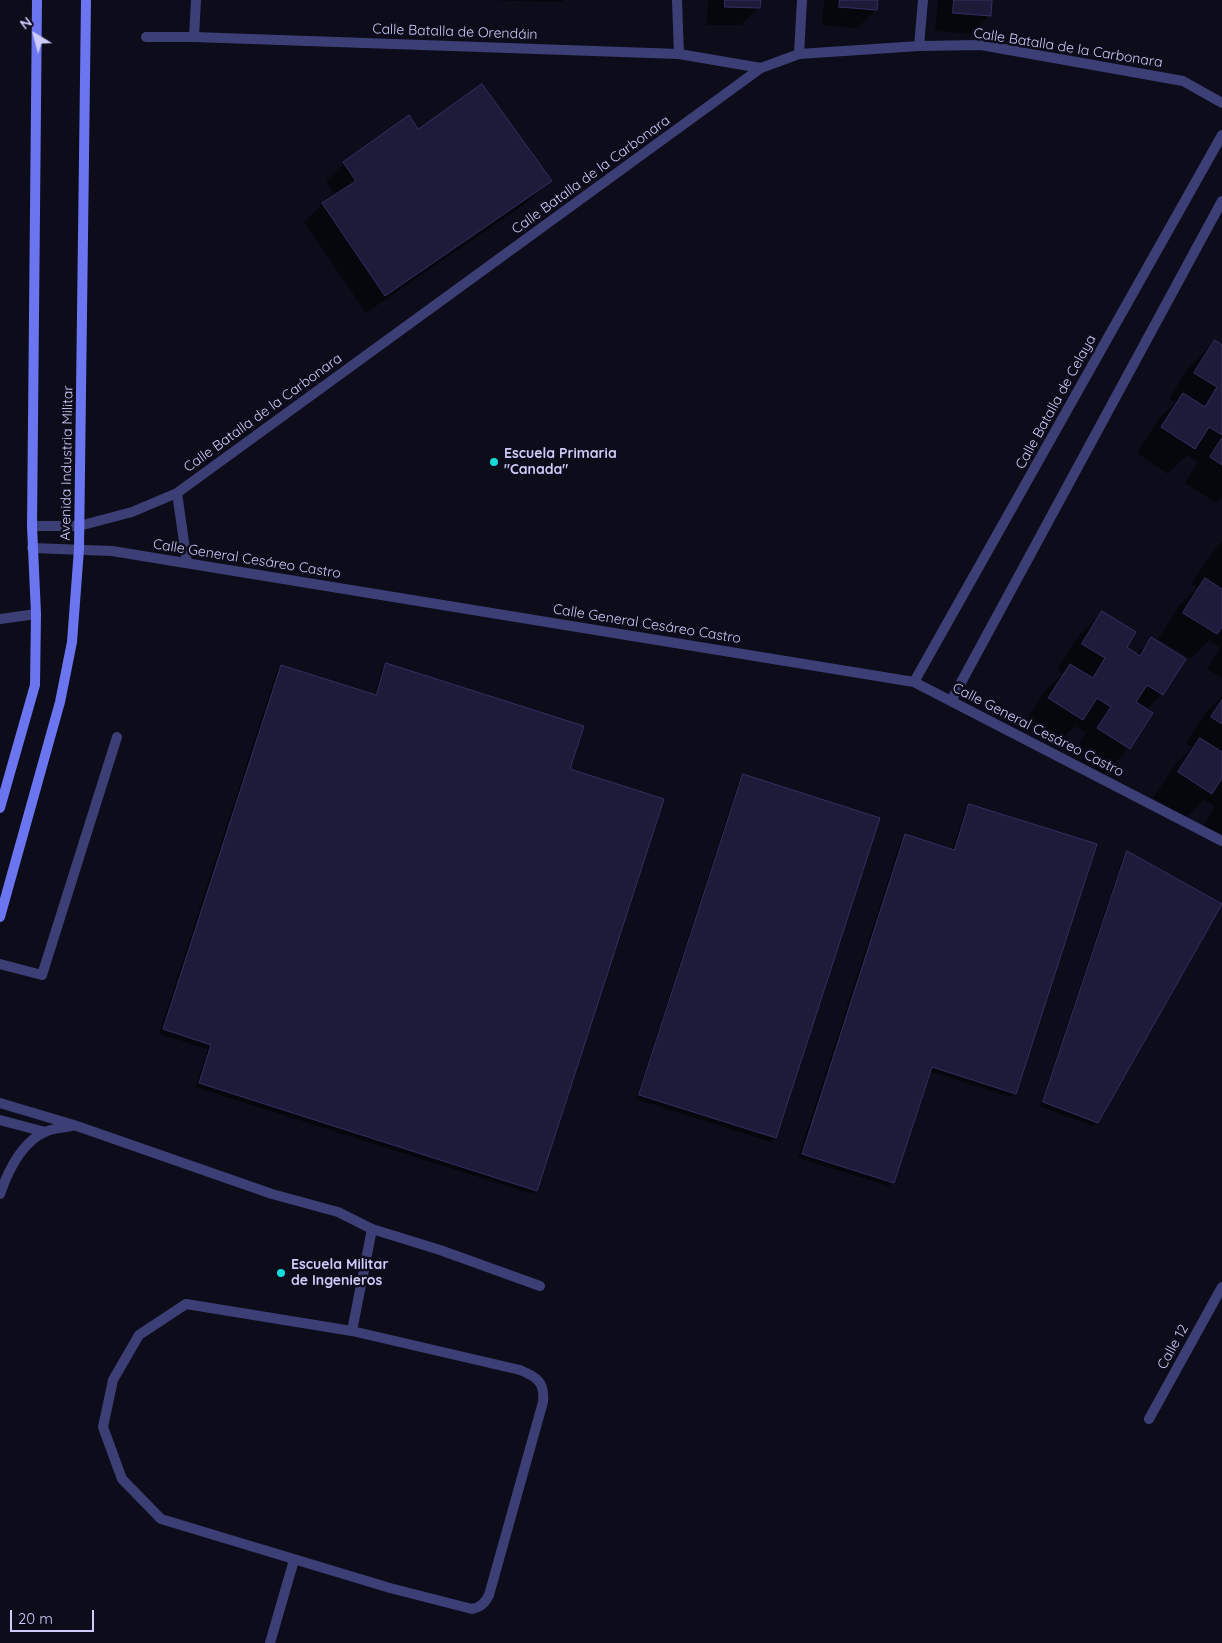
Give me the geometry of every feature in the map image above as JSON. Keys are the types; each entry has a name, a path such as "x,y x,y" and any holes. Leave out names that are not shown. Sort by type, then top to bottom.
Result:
{"main road":[{"path":"0,808 35,686 36,614 32,526 37,0"},
{"name":"Avenida Industria Militar","path":"0,917 60,702 72,642 80,549 86,0"}],"street":[{"path":"194,37 196,0"},
{"path":"677,0 679,54"},
{"path":"800,54 802,0"},
{"path":"919,46 923,0"},
{"name":"Calle Batalla de Orendáin","path":"146,37 194,37 679,54 761,68"},
{"name":"Calle Batalla de la Carbonara","path":"32,526 79,526 132,512 177,493 761,68 800,54 919,46 982,45 1183,81 1222,102"},
{"name":"Calle Batalla de Celaya","path":"914,682 1222,136"},
{"path":"951,701 1222,201"},
{"path":"177,493 186,563"},
{"name":"Calle General Cesáreo Castro","path":"32,548 112,551 914,682 1222,841"},
{"path":"0,619 36,614"},
{"path":"0,964 42,975 117,737"},
{"path":"0,1104 74,1126 272,1194 338,1212 372,1229 440,1250 540,1286"},
{"path":"0,1120 45,1132"},
{"path":"0,1194 6,1176 28,1144 45,1132 74,1126"},
{"path":"352,1331 372,1229"},
{"name":"Calle 12","path":"1149,1419 1222,1287"},
{"path":"186,1304 352,1331 520,1370 530,1374 539,1381 544,1390 543,1402 489,1595 478,1608 472,1609 390,1588 294,1560 161,1519 122,1479 103,1427 113,1380 139,1335 186,1304"},
{"path":"270,1643 294,1560"}],"building":[{"path":"725,0 761,0 760,8 725,7"},
{"path":"840,0 878,0 877,10 839,7"},
{"path":"954,0 992,0 991,16 953,13"},
{"path":"482,84 552,181 385,296 322,203 356,181 343,162 409,115 418,129"},
{"path":"1215,340 1222,345 1222,435 1209,427 1195,449 1161,427 1183,393 1205,407 1217,387 1194,373"},
{"path":"1222,438 1222,465 1210,457"},
{"path":"1205,578 1222,589 1222,627 1217,634 1183,613"},
{"path":"1102,611 1136,632 1127,647 1140,656 1151,637 1186,659 1163,695 1147,685 1136,702 1153,713 1130,749 1097,728 1111,707 1097,698 1083,720 1048,698 1070,664 1093,678 1105,658 1082,644"},
{"path":"386,663 584,726 570,769 664,799 537,1191 199,1083 211,1045 163,1029 281,665 376,695"},
{"path":"1222,700 1222,724 1211,717"},
{"path":"1200,738 1222,752 1222,778 1212,794 1178,772"},
{"path":"743,774 880,818 776,1138 639,1095"},
{"path":"969,804 1097,844 1016,1094 932,1067 894,1183 802,1154 905,834 954,850"},
{"path":"1127,851 1222,904 1098,1123 1043,1102"}],"place":[{"name":"Escuela Primaria \"Canada\"","path":"494,462"},
{"name":"Escuela Militar de Ingenieros","path":"281,1273"}]}
